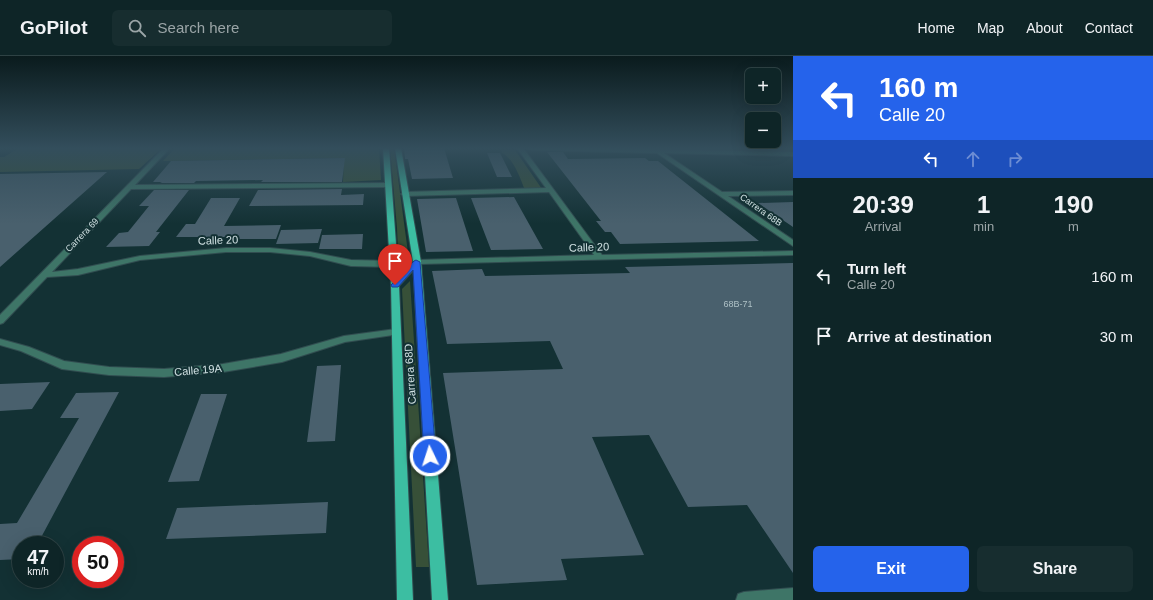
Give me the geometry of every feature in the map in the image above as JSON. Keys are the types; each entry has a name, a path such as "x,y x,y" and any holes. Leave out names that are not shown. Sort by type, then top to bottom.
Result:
{"main road":[{"name":"Carrera 68D","path":"387,173 395,285 405,600"},
{"name":"Carrera 68D","path":"401,173 416,262 440,600"}],"street":[{"name":"Carrera 69","path":"1,319 142,173"},
{"path":"539,173 600,258"},
{"name":"Carrera 68B","path":"691,173 793,244"},
{"path":"128,187 388,185"},
{"path":"404,194 551,190"},
{"path":"722,194 793,193"},
{"name":"Calle 20","path":"44,275 78,272 140,258 226,250 270,250 310,254 351,263 393,264"},
{"name":"Calle 20","path":"416,262 793,253"},
{"path":"395,285 416,262"},
{"name":"Calle 19A","path":"0,342 25,349 62,365 109,371 164,373 223,368 275,359 314,349 344,339 396,332"},
{"path":"744,600 793,596"}],"green space":[{"path":"343,173 381,173 381,180 343,182"},
{"path":"392,173 397,173 409,260 399,272"},
{"path":"518,173 531,173 542,189 525,190"},
{"path":"410,281 429,567 416,567 402,289"}],"building":[{"path":"33,173 105,173 0,267 0,174"},
{"path":"160,173 343,173 342,182 261,182 263,180 196,181 194,183 153,182"},
{"path":"411,173 452,173 453,178 412,179"},
{"path":"495,173 510,173 512,177 497,177"},
{"path":"564,173 674,173 759,241 620,244 611,232 605,232 596,221 601,221"},
{"path":"342,189 341,195 364,194 363,205 249,206 258,190"},
{"path":"154,190 189,190 156,232 160,232 149,246 106,247 119,233 128,232 149,206 139,206"},
{"path":"514,197 543,249 491,250 471,198"},
{"path":"211,198 240,198 224,226 281,225 276,239 176,237 186,224 195,224"},
{"path":"456,198 473,251 426,252 417,199"},
{"path":"793,202 793,227 758,203"},
{"path":"322,229 318,243 276,244 281,230"},
{"path":"363,234 362,249 319,249 322,235"},
{"path":"793,263 793,573 747,505 688,507 649,435 592,437 644,555 561,559 567,580 477,585 443,373 563,369 550,341 447,344 432,271 482,269 485,276 630,273 625,267"},
{"path":"341,365 335,441 307,442 317,366"},
{"path":"50,382 32,409 0,411 0,384"},
{"path":"119,392 42,536 12,536 12,559 0,560 0,524 17,523 79,418 60,418 76,393"},
{"path":"201,394 227,394 199,481 168,482"},
{"path":"328,502 326,533 166,539 177,508"}],"route":[{"path":"395,285 416,262 430,456"}]}
